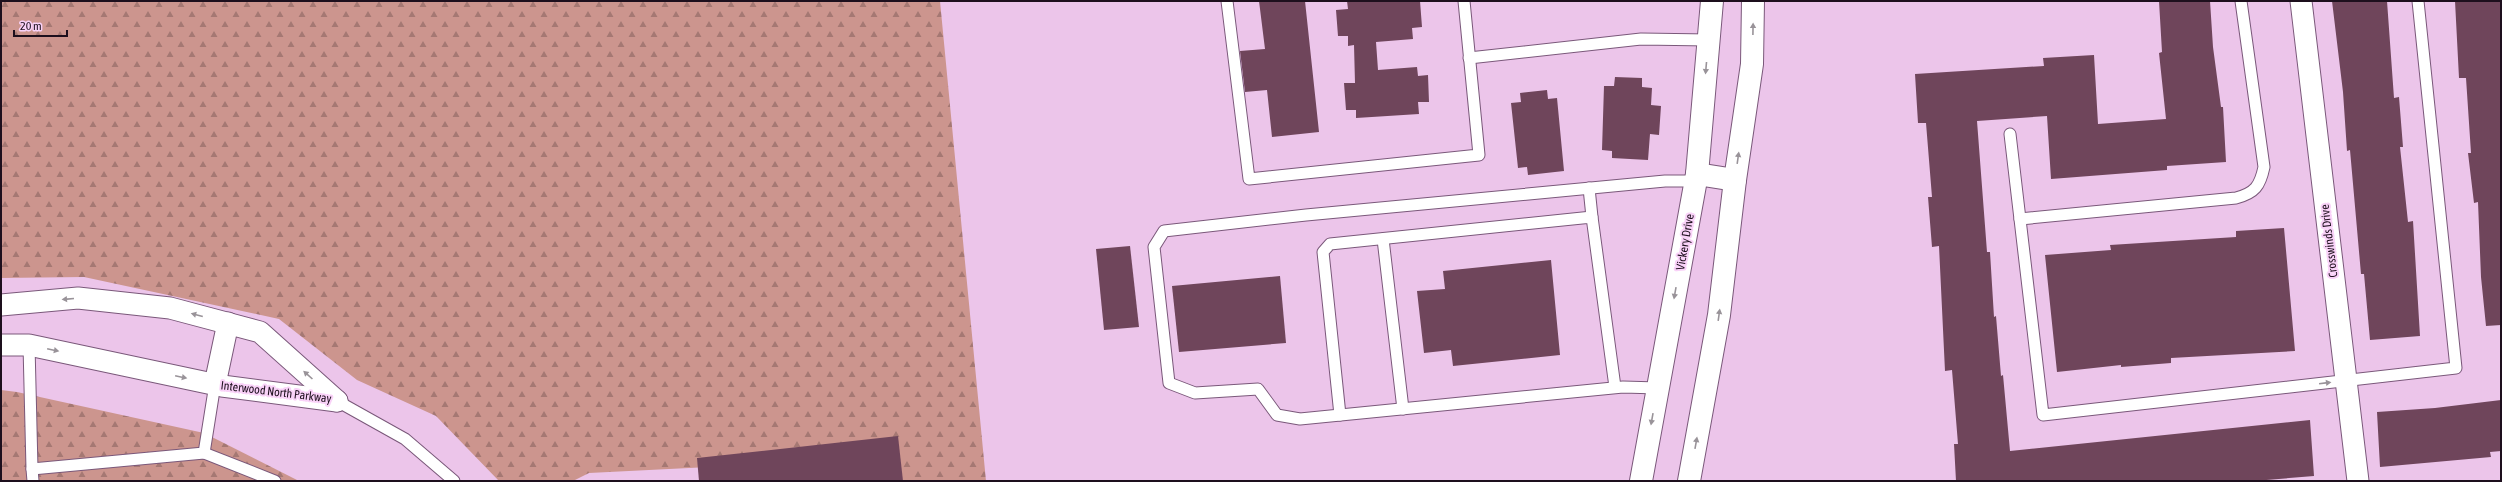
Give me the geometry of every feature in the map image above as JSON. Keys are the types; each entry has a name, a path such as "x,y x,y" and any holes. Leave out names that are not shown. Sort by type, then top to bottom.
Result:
{"main road":[{"name":"Vickery Drive","path":"1641,481 1696,178 1712,1"},
{"path":"1689,481 1719,315 1735,180 1752,64 1753,1"},
{"path":"1696,178 1735,180"}],"street":[{"name":"Crosswinds Drive","path":"2301,1 2358,481"},
{"name":"Interwood North Parkway","path":"1,305 82,298 170,308 260,332 337,401"},
{"path":"215,384 228,323"},
{"name":"Interwood North Parkway","path":"1,345 29,345 215,384 337,401"}],"lane":[{"path":"1227,1 1249,179 1479,155 1464,1"},
{"path":"2020,218 2236,198 2251,194 2261,182 2264,167 2241,1"},
{"path":"2010,134 2043,415 2456,368 2418,1"},
{"path":"1469,58 1641,39 1709,40"},
{"path":"1658,388 1616,387 1300,419 1277,415 1258,389 1195,393 1169,383 1154,247 1164,231 1306,215 1696,178"},
{"path":"1589,188 1616,387"},
{"path":"1340,415 1323,252 1330,244 1592,217"},
{"path":"1383,239 1403,409"},
{"path":"29,345 33,481"},
{"path":"204,453 215,384"},
{"path":"337,401 405,439 454,481"},
{"path":"32,469 204,453 275,481"}],"green space":[{"path":"1,1 940,1 986,481 896,481 893,458 589,473 573,481 499,481 436,416 357,380 279,319 84,277 1,278"},
{"path":"1,390 17,392 204,433 299,481 1,481"}],"building":[{"path":"1259,1 1305,1 1319,132 1272,137 1267,90 1245,92 1240,51 1265,49"},
{"path":"1347,1 1420,1 1422,27 1412,28 1413,39 1376,42 1378,70 1417,67 1418,76 1428,75 1429,102 1418,102 1419,114 1356,118 1356,110 1346,110 1344,83 1355,83 1354,45 1348,46 1348,36 1338,36 1336,10 1348,9"},
{"path":"2159,1 2210,1 2213,47 2221,107 2223,107 2226,162 2167,166 2167,170 2051,179 2047,116 1977,121 1987,252 1990,252 1994,317 1996,316 2001,376 2003,375 2010,451 2310,420 2314,476 2254,481 1956,481 1954,444 1958,444 1952,370 1945,371 1939,246 1932,247 1928,197 1932,197 1926,123 1918,123 1915,74 2044,66 2043,58 2094,55 2098,124 2166,119 2159,53 2162,52"},
{"path":"2332,1 2387,1 2394,98 2399,97 2403,147 2400,147 2408,222 2413,221 2420,336 2370,340 2364,274 2361,274 2350,150 2347,151 2343,92"},
{"path":"2455,1 2501,1 2501,325 2486,326 2481,277 2478,202 2474,203 2468,153 2471,153 2466,78 2459,78"},
{"path":"1615,77 1642,78 1642,87 1652,88 1651,105 1661,106 1659,135 1650,134 1648,160 1612,158 1612,151 1602,150 1604,86 1614,86"},
{"path":"1547,90 1548,99 1557,98 1564,171 1528,175 1527,167 1518,168 1511,103 1521,102 1520,93"},
{"path":"2284,228 2295,351 2171,358 2171,363 2121,367 2121,365 2057,372 2045,255 2111,250 2110,245 2236,237 2236,231"},
{"path":"1130,246 1139,327 1104,330 1096,249"},
{"path":"1551,260 1560,355 1453,366 1451,350 1424,353 1417,291 1445,289 1443,271"},
{"path":"1280,276 1286,343 1179,352 1172,286"},
{"path":"2501,400 2501,451 2490,452 2491,457 2380,467 2377,412 2435,408"},
{"path":"898,436 903,481 699,481 697,458"}]}
